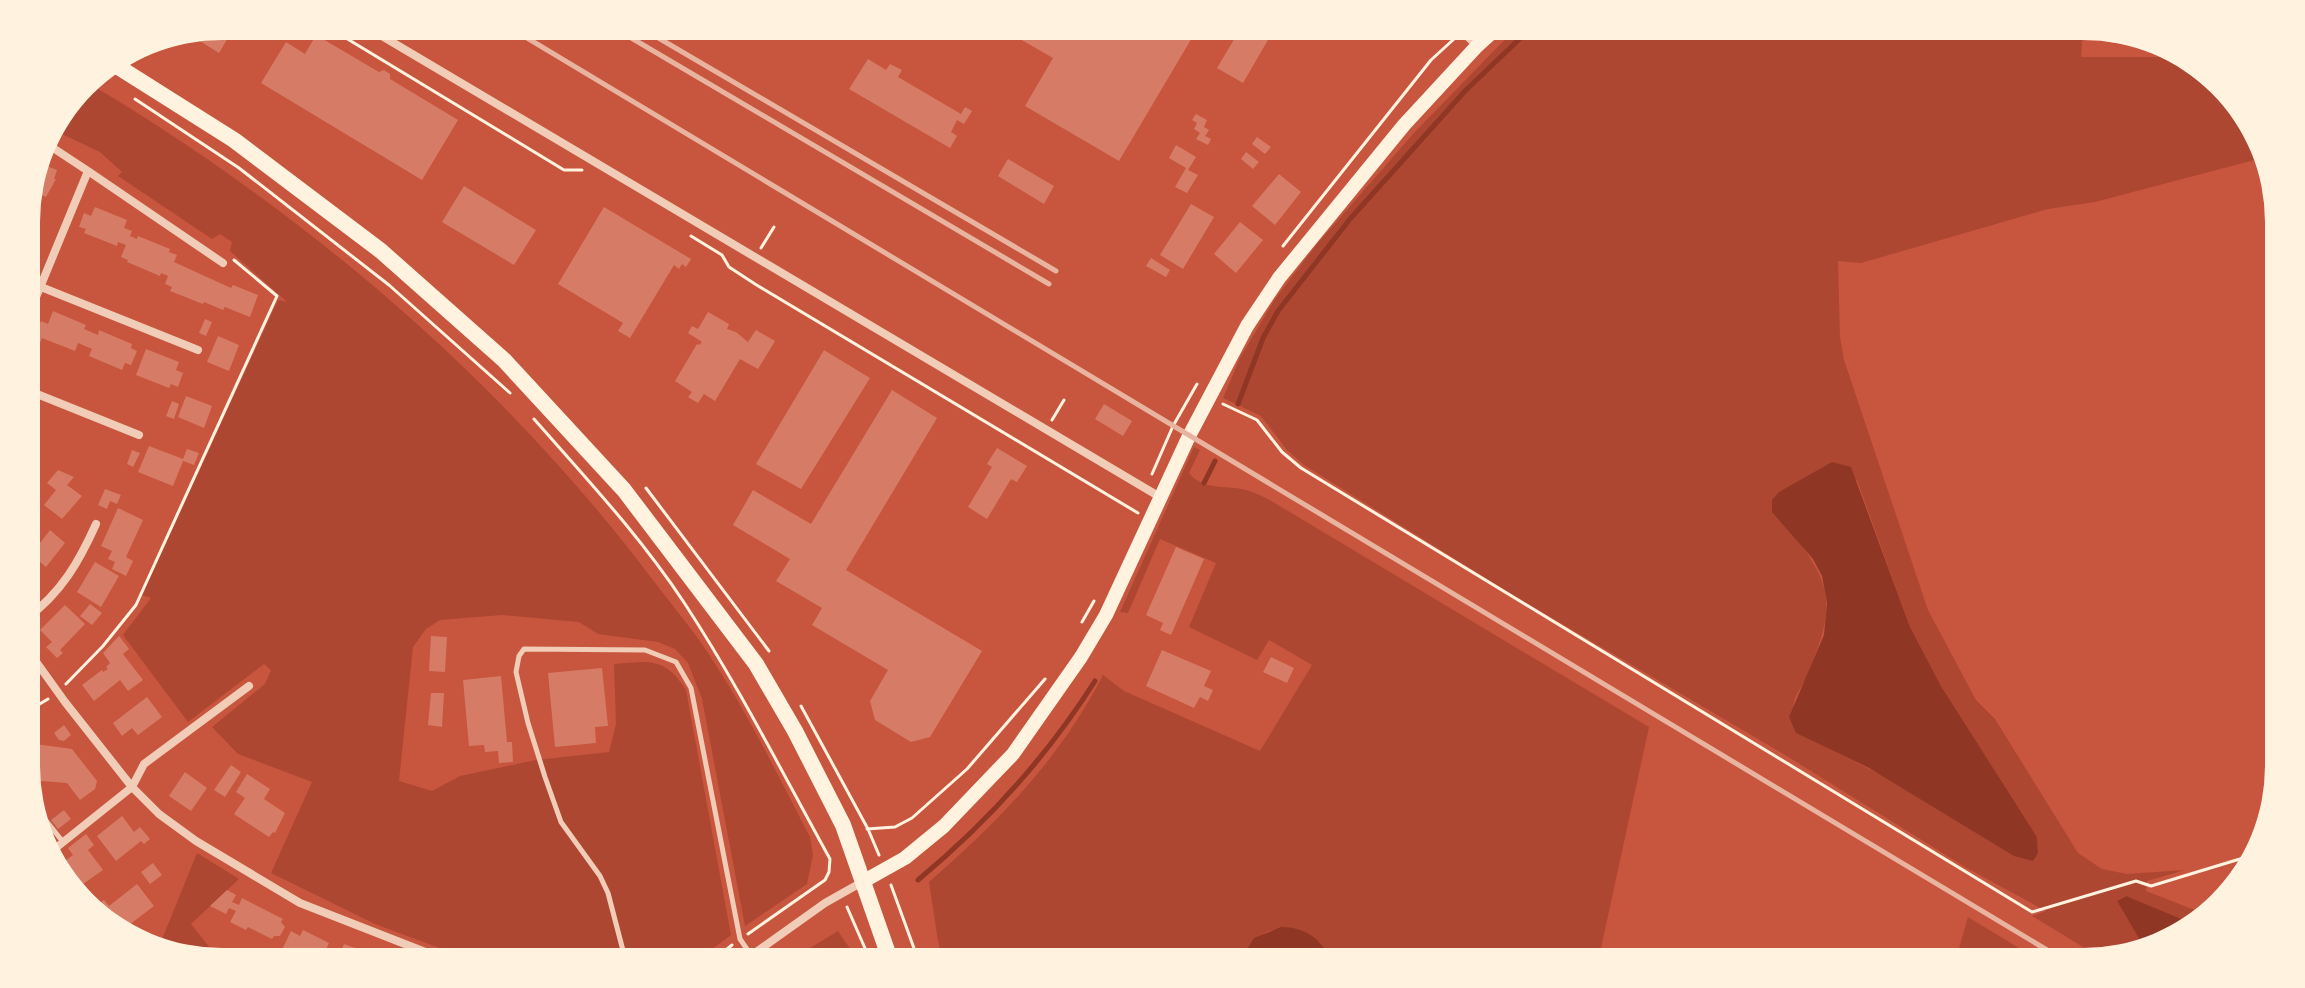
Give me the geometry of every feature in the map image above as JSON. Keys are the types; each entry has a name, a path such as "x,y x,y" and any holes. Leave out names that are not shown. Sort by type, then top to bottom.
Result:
{"main road":[{"path":"864,881 905,858 944,826 1013,754 1081,657 1106,615 1160,497 1247,326 1279,278 1404,125 1484,40"},
{"path":"123,70 234,140 357,233 504,360 624,490 756,664 795,731 850,843 886,948"}],"street":[{"path":"388,40 1160,497"},
{"path":"1471,40 1477,46"},
{"path":"55,149 223,263"},
{"path":"88,171 41,287 198,350"},
{"path":"40,395 139,435"},
{"path":"40,609 75,569 96,524"},
{"path":"40,667 132,787 159,814 196,841 300,903 415,948"},
{"path":"59,846 132,787 144,764 249,686"},
{"path":"761,948 864,881"}],"lane":[{"path":"622,948 608,893 600,876 561,822 545,777 516,672 519,656 524,649 645,650 676,662 691,688 740,939 746,948"},
{"path":"50,825 64,842"}],"path":[{"path":"349,40 564,170 585,170"},
{"path":"135,99 239,168 376,275 512,394"},
{"path":"754,258 774,227"},
{"path":"685,232 722,255 729,267 755,284 1135,512"},
{"path":"40,704 58,693 103,646 136,605 277,296 236,260 223,263"},
{"path":"1209,397 1257,420 1282,452 1301,468 2032,912 2136,881 2151,886 2240,859"},
{"path":"1046,430 1064,400"},
{"path":"533,418 607,501 684,603 830,859 825,880 729,948"},
{"path":"1076,631 1098,593"},
{"path":"830,859 868,829 895,827 919,812 957,779 996,738 1050,672"},
{"path":"885,870 914,948"},
{"path":"841,894 865,948"}],"shaded area":[{"path":"1504,40 2082,40 2081,57 2159,57 2194,78 2227,111 2241,131 2254,160 2095,202 2048,209 1861,263 1838,261 1840,337 1844,360 1928,610 1976,700 1995,719 2078,853 2102,869 2127,874 2185,870 2147,881 2146,891 2194,910 2181,919 2125,896 2117,901 2139,939 2119,945 2085,948 2032,916 2046,911 1965,867 1790,758 1513,595 1304,465 1287,450 1261,416 1223,398 1240,358 1275,299 1317,244 1413,134","holes":["1857,480 1910,627 1941,686 2037,837 2038,853 1797,733 1794,702 1816,653 1826,602 1818,571 1794,536"]},
{"path":"98,89 247,187 323,244 396,305 533,438 596,509 691,629 724,678 810,837 813,855 807,884 745,926 702,699 688,663 675,649 658,642 598,634 579,622 502,615 440,620 426,629 413,647 399,781 432,791 460,776 536,760 609,752 616,724 614,664 647,662 663,666 686,690 731,935 714,948 439,948 375,924 271,873 312,782 238,754 212,727 265,684 271,670 264,664 188,722 123,635 151,598 142,595 278,300 287,302 230,251 232,242 220,234 212,239 118,176 122,172 100,152 63,134"},
{"path":"1194,447 1200,450 1189,473 1195,479 1209,485 1249,491 1270,501 1649,727 1601,948 1323,948 1320,942 1278,929 1262,934 1248,948 940,948 929,882 1004,812 1026,787 1067,734 1103,675 1124,691 1260,751 1312,665 1269,640 1257,660 1189,627 1216,563 1160,539 1128,613 1120,612"},
{"path":"1832,462 1851,467 1910,627 1941,686 2037,837 2038,853 2033,861 2014,856 1869,768 1796,733 1789,717 1824,635 1827,603 1822,576 1813,559 1772,512 1772,500 1779,492"},
{"path":"197,853 239,879 191,924 210,948 163,938"},
{"path":"2126,896 2181,919 2139,939 2117,901"},
{"path":"1968,917 2019,948 1959,948"},
{"path":"1281,927 1298,929 1312,936 1324,948 1248,948 1254,938"},
{"path":"838,931 850,948 810,948"}],"building":[{"path":"227,40 219,53 200,41"},
{"path":"313,40 325,40 379,72 384,70 390,74 390,79 458,120 422,180 261,83 286,42 305,54"},
{"path":"1022,40 1191,40 1119,161 1025,106 1053,58"},
{"path":"1234,40 1268,40 1243,83 1217,68"},
{"path":"868,59 886,70 890,64 902,70 898,77 961,114 965,107 972,111 964,124 957,120 951,132 957,136 950,148 849,89"},
{"path":"1196,114 1207,120 1204,127 1209,130 1205,136 1211,139 1208,145 1196,139 1200,133 1194,129 1197,123 1192,120"},
{"path":"1257,137 1271,147 1265,154 1252,144"},
{"path":"1176,145 1196,157 1188,170 1198,175 1187,193 1175,187 1186,168 1169,158"},
{"path":"1246,152 1259,162 1253,169 1241,159"},
{"path":"1008,159 1054,186 1044,204 998,176"},
{"path":"49,167 57,170 56,179 46,197 42,196"},
{"path":"1279,174 1301,192 1275,225 1252,206"},
{"path":"464,186 536,230 514,265 442,222"},
{"path":"1191,204 1214,217 1183,269 1160,255"},
{"path":"95,207 127,220 124,228 132,231 130,236 137,239 138,236 170,249 169,252 177,255 174,262 231,288 233,285 258,295 250,317 170,291 172,287 165,284 168,276 161,273 160,276 121,257 126,245 118,242 117,246 84,233 86,229 79,227 84,213 91,216"},
{"path":"604,207 691,259 686,267 682,264 679,269 674,265 630,338 618,331 623,323 558,284"},
{"path":"1240,222 1263,240 1236,273 1214,254"},
{"path":"1151,258 1170,270 1166,277 1146,266"},
{"path":"53,311 86,325 84,329 98,335 99,330 132,344 131,348 137,351 131,365 125,363 122,370 89,356 92,349 78,343 75,351 42,338 40,343 40,323 41,321 48,324"},
{"path":"708,312 729,324 727,329 748,342 756,330 775,341 758,369 740,359 715,401 704,394 698,403 688,397 692,392 675,381 697,344 702,342 688,333 692,326 698,329"},
{"path":"205,319 212,322 206,336 199,333"},
{"path":"218,336 239,345 229,371 207,362"},
{"path":"146,349 179,362 176,370 183,373 178,387 171,384 169,388 136,375"},
{"path":"824,350 870,378 801,489 756,464"},
{"path":"892,390 937,418 846,570 982,651 930,737 911,742 875,720 870,701 888,670 812,625 822,608 776,581 790,559 733,525 753,490 811,524"},
{"path":"186,396 212,406 204,428 178,417"},
{"path":"172,401 179,404 174,419 166,416"},
{"path":"1104,404 1132,421 1123,436 1095,419"},
{"path":"149,446 183,459 187,449 199,453 194,465 183,461 173,486 138,472"},
{"path":"997,448 1027,466 1017,482 1011,479 987,519 968,507 992,467 987,464"},
{"path":"132,450 140,453 133,467 127,464"},
{"path":"58,470 74,477 67,485 82,496 62,519 44,505 56,490 47,483"},
{"path":"105,489 121,495 117,504 110,501 107,509 98,505"},
{"path":"118,508 143,520 126,557 133,561 126,576 112,569 115,562 108,559 112,551 101,546"},
{"path":"50,530 65,543 46,567 40,562 40,543"},
{"path":"1176,547 1204,559 1171,635 1160,630 1163,623 1146,615"},
{"path":"95,562 119,576 101,607 77,592"},
{"path":"90,604 102,613 92,625 80,616"},
{"path":"65,605 85,624 60,650 63,653 57,658 46,647 52,642 40,630"},
{"path":"119,636 129,649 123,654 143,680 128,691 120,680 94,701 82,685 108,669 106,667 110,663 103,653"},
{"path":"431,636 447,637 445,672 429,671"},
{"path":"1162,650 1211,671 1204,686 1213,690 1208,701 1200,697 1194,708 1146,686"},
{"path":"1271,657 1294,668 1287,683 1263,672"},
{"path":"602,668 608,726 595,727 596,743 555,747 548,673"},
{"path":"501,676 507,742 512,742 513,762 499,763 498,751 485,752 484,745 469,746 463,680"},
{"path":"431,693 444,693 442,727 428,725"},
{"path":"147,697 162,717 138,735 132,728 122,736 113,723"},
{"path":"64,725 71,735 64,741 54,733"},
{"path":"40,745 72,749 97,781 95,789 80,800 67,783 41,781"},
{"path":"231,765 241,772 225,797 214,790"},
{"path":"185,772 207,788 191,811 169,796"},
{"path":"247,774 270,789 264,799 285,813 275,833 269,837 234,814 245,798 236,792"},
{"path":"64,810 71,819 58,829 51,820"},
{"path":"122,816 134,832 140,827 150,839 144,844 141,841 116,861 97,836"},
{"path":"86,834 94,845 88,850 103,870 84,884 66,860 73,855 68,848"},
{"path":"153,863 162,875 150,884 141,872"},
{"path":"137,884 154,906 131,924 101,902 104,900 109,906"},
{"path":"227,890 236,895 232,902 239,905 242,898 283,919 281,922 285,927 280,936 272,939 248,927 246,930 230,922 236,911 229,908 226,914 210,906"},
{"path":"303,930 329,943 327,948 283,948 291,931 300,936"}],"waterway":[{"path":"1238,404 1263,338 1278,311 1350,219 1465,91 1518,40"},
{"path":"1204,483 1215,461"},
{"path":"918,880 1014,788 1057,736 1095,681"}],"railway":[{"path":"530,40 2044,948"},
{"path":"635,40 1049,284"},
{"path":"662,40 1056,271"}]}
